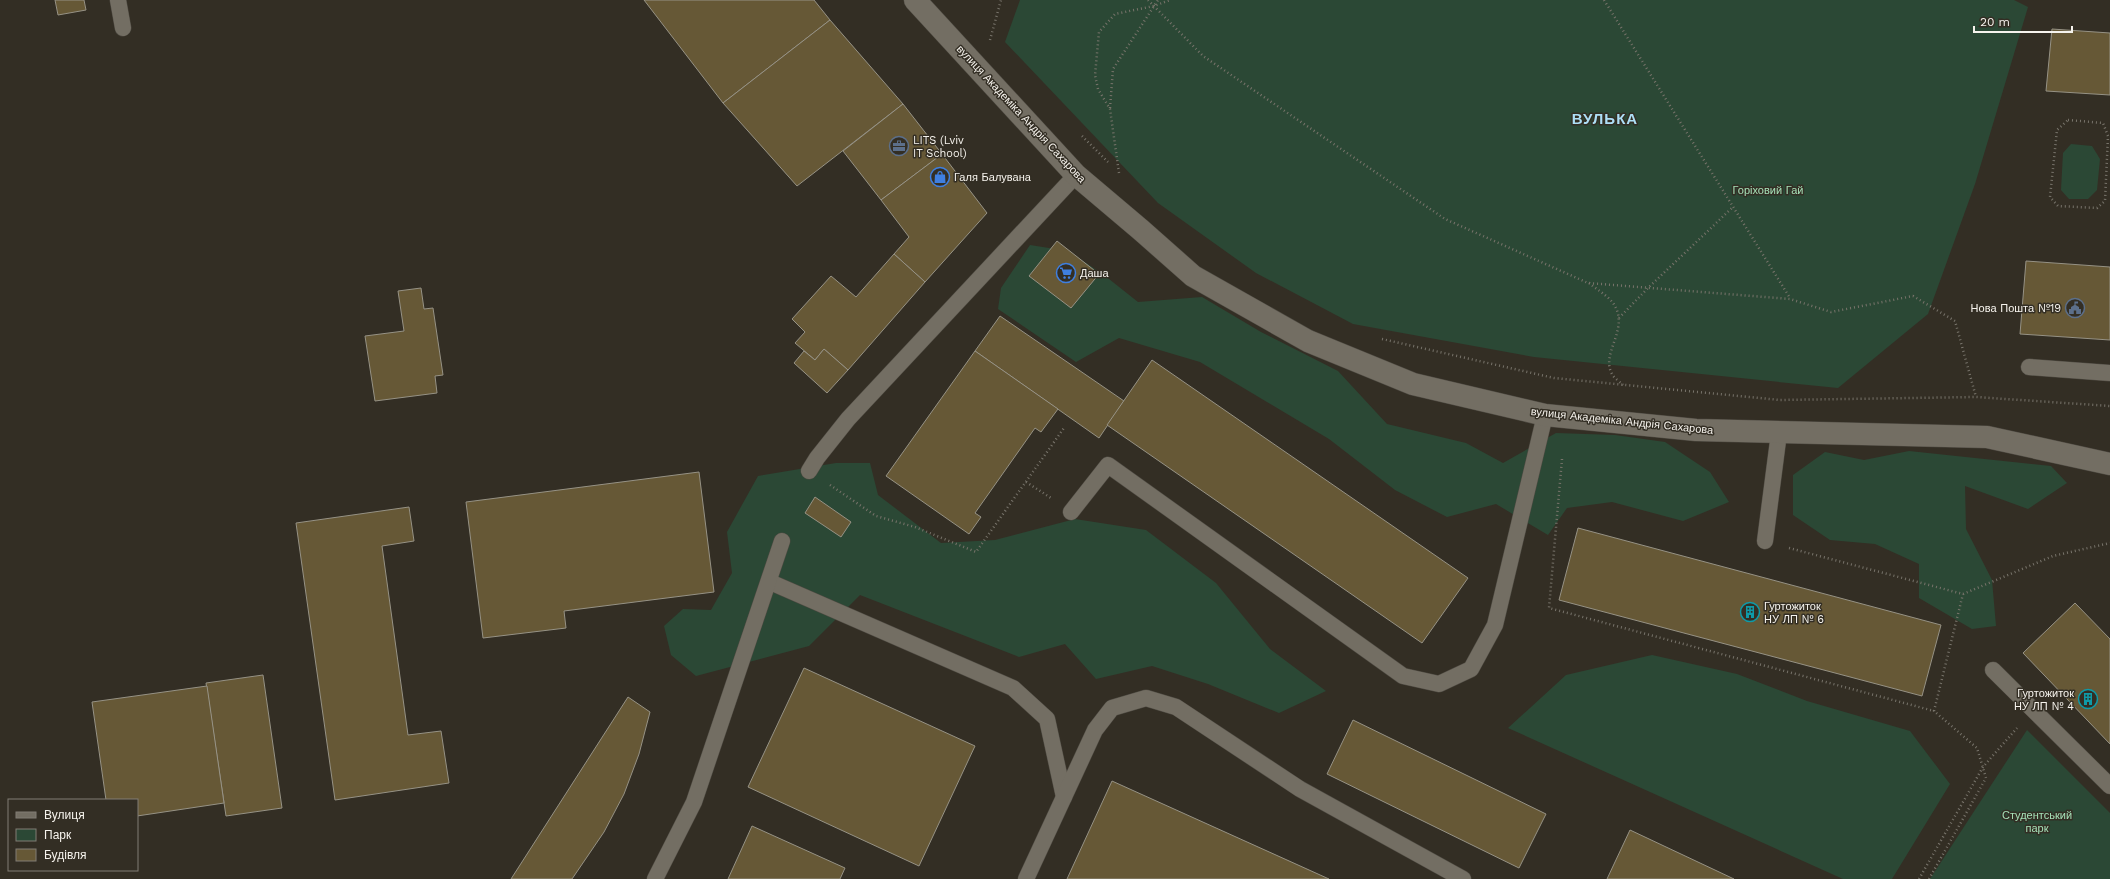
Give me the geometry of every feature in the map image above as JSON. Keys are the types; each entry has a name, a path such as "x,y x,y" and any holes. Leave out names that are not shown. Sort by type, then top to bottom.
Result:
{"street":[{"name":"вулиця Академіка Андрія Сахарова","path":"915,0 1076,175 1193,276 1308,341 1413,384 1545,415 1696,430 1987,437 2110,464"}],"lane":[{"path":"118,0 123,28"},
{"path":"809,471 817,458 848,419 1076,175"},
{"path":"2029,367 2110,373"},
{"path":"1071,512 1108,465 1403,676 1439,684 1471,669 1495,625 1545,415"},
{"path":"1765,542 1779,433"},
{"path":"655,879 694,802 770,582 782,541"},
{"path":"770,582 1013,688 1048,720 1064,797"},
{"path":"1993,670 2110,786"},
{"path":"1026,879 1095,730 1112,708 1146,698 1176,707 1300,789 1463,879"}],"path":[{"path":"985,38 989,44 1001,0"},
{"path":"1148,0 1202,56 1444,219 1588,283 1613,303 1619,318 1618,334 1610,359 1612,374 1623,385"},
{"path":"1119,173 1110,109 1114,69 1158,0"},
{"path":"1110,109 1098,89 1095,75 1099,32 1116,14 1154,6 1170,0"},
{"path":"1604,0 1790,298"},
{"path":"2068,120 2103,123 2108,136 2109,151 2105,200 2097,208 2058,206 2050,197 2057,130 2068,120"},
{"path":"1079,134 1124,178"},
{"path":"1619,318 1648,288 1733,207"},
{"path":"1588,283 1790,298 1831,312 1913,296 1956,321 1976,397"},
{"path":"1379,338 1554,378 1780,400 1976,397 2110,406"},
{"path":"809,471 876,516 914,528 976,552 1064,428"},
{"path":"1563,452 1549,608 1934,711 1977,748 1986,778 1929,879"},
{"path":"1765,542 1963,594 2053,556 2110,543"},
{"path":"1934,711 1963,594"},
{"path":"1919,879 1983,767 2008,738"}],"green space":[{"name":"Горіховий Гай","path":"1020,0 2014,0 2028,7 1975,184 1928,314 1838,388 1534,357 1353,324 1256,273 1158,203 1005,42"},
{"path":"2071,144 2092,146 2100,159 2097,190 2088,199 2069,199 2061,190 2063,153"},
{"path":"1030,245 1068,251 1104,275 1138,302 1202,297 1261,332 1338,371 1387,424 1466,443 1503,463 1556,433 1615,435 1665,442 1710,472 1729,502 1683,521 1612,502 1567,508 1548,535 1496,504 1447,517 1395,490 1329,439 1200,362 1119,338 1076,362 998,309 1001,288"},
{"path":"1909,451 2051,466 2067,483 2028,509 1965,486 1966,529 1992,580 1996,626 1972,629 1919,598 1919,564 1875,544 1830,540 1793,515 1793,475 1825,452 1864,460"},
{"path":"836,463 870,463 878,495 941,543 995,540 1075,519 1146,530 1216,583 1270,649 1326,691 1279,713 1208,684 1152,666 1096,679 1065,644 1019,657 860,595 809,646 696,676 671,655 664,626 683,609 711,610 732,573 727,532 758,476"},
{"path":"1652,655 1737,674 1807,701 1910,731 1950,784 1892,879 1843,879 1508,728 1566,675"},
{"name":"Студентський парк","path":"2027,730 2110,813 2110,879 1930,879"}],"building":[{"path":"55,0 84,0 86,10 58,15"},
{"path":"644,0 814,0 830,20 723,103"},
{"path":"830,20 903,104 797,186 723,103"},
{"path":"2052,29 2110,33 2110,95 2046,91"},
{"path":"903,104 942,154 881,200 843,151"},
{"path":"942,154 987,213 925,282 894,254 909,237 881,200"},
{"path":"1057,241 1099,274 1071,308 1029,276"},
{"path":"894,254 925,282 848,370 824,349 815,360 795,343 805,332 792,319 831,276 856,297"},
{"path":"2026,261 2110,267 2110,340 2020,334"},
{"path":"421,288 424,309 433,308 443,375 435,376 437,393 375,401 365,336 404,331 398,291"},
{"path":"1000,316 1124,401 1099,438 975,351"},
{"path":"824,349 848,370 827,393 794,363 804,351 815,360"},
{"path":"975,351 1058,409 1041,432 1035,428 975,513 981,517 969,534 886,476"},
{"path":"1152,360 1468,578 1422,643 1107,425"},
{"path":"699,472 714,592 564,611 566,628 483,638 466,502"},
{"path":"815,497 851,522 841,537 805,513"},
{"path":"409,507 414,541 382,546 408,735 441,731 449,783 335,800 296,523"},
{"name":"Гуртожиток НУ ЛП № 6","path":"1578,528 1941,625 1922,696 1559,600"},
{"name":"Гуртожиток НУ ЛП № 4","path":"2075,603 2110,639 2110,744 2023,653"},
{"path":"804,668 975,746 919,866 748,787"},
{"path":"263,675 282,808 226,816 206,683"},
{"path":"207,686 224,803 138,816 138,799 106,799 92,702"},
{"path":"628,697 650,712 639,754 624,794 604,832 572,879 511,879"},
{"path":"1353,720 1546,814 1519,868 1327,774"},
{"path":"1112,781 1329,879 1067,879"},
{"path":"752,826 845,868 840,879 728,879"},
{"path":"1630,830 1734,879 1607,879"}],"place":[{"name":"LITS (Lviv IT School)","path":"899,146"},
{"name":"Галя Балувана","path":"940,177"},
{"name":"Даша","path":"1066,273"},
{"name":"Нова Пошта №19","path":"2075,308"},
{"name":"Гуртожиток НУ ЛП № 6","path":"1750,612"},
{"name":"Гуртожиток НУ ЛП № 4","path":"2088,699"}],"district":[{"name":"ВУЛЬКА","path":"1605,119"}]}
